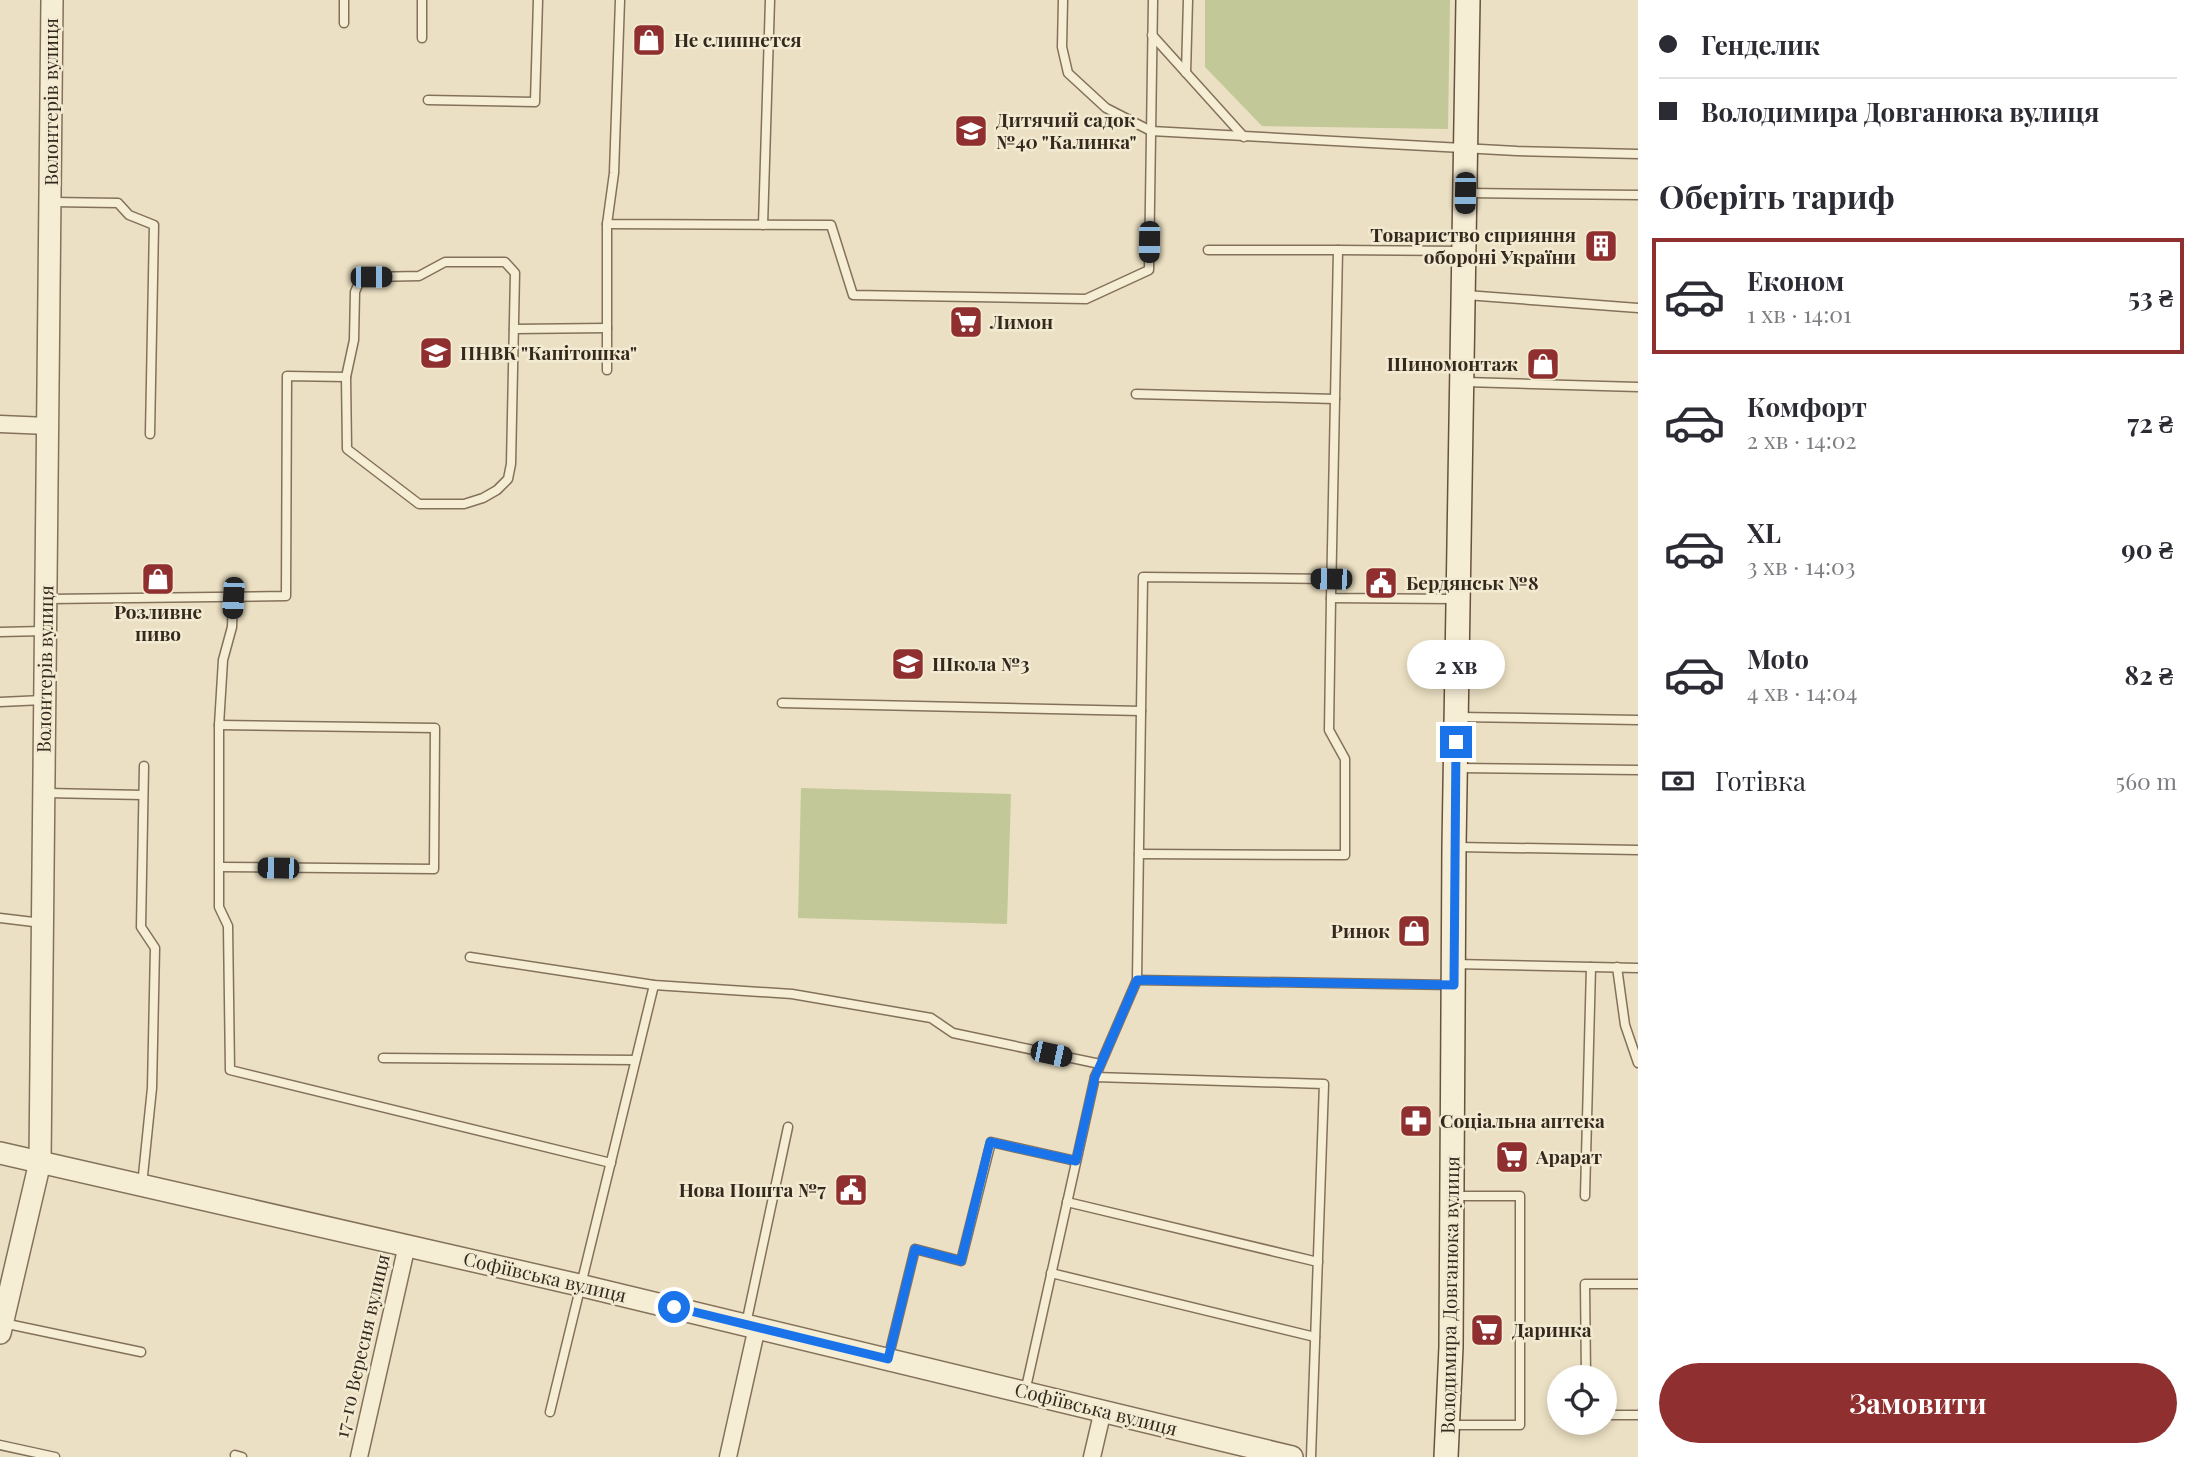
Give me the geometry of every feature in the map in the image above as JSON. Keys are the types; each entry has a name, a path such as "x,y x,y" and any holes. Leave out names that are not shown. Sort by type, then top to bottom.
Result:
{"main road":[{"name":"Володимира Довганюка вулиця","path":"1446,1457 1451,1347 1454,847 1468,0"}],"street":[{"name":"Волонтерів вулиця","path":"1,1328 40,1161 52,0"},
{"path":"0,424 48,426"},
{"name":"Софіївська вулиця","path":"0,1153 579,1285 1292,1457"},
{"name":"17-го Вересня вулиця","path":"359,1457 407,1245"},
{"path":"728,1457 751,1326"},
{"path":"1092,1457 1103,1410"}],"lane":[{"path":"344,0 344,23"},
{"path":"422,0 422,38"},
{"path":"428,100 535,102 538,0"},
{"path":"607,370 607,224 614,173 620,0"},
{"path":"763,225 770,0"},
{"path":"1063,0 1062,47 1068,73 1106,108 1151,131 1517,152 1638,154"},
{"path":"607,224 831,225 853,295 1086,299 1149,270 1153,0"},
{"path":"1186,73 1188,0"},
{"path":"1152,35 1245,137"},
{"path":"1465,193 1638,195"},
{"path":"51,202 118,203 129,215 154,225 150,434"},
{"path":"1208,250 1464,251"},
{"path":"1139,854 1345,855 1345,760 1329,730 1339,250"},
{"path":"445,262 505,262 515,273 511,464 508,479 497,490 464,504 419,504 347,449 346,377 354,340 355,292 360,280 371,277 419,276 445,262"},
{"path":"1463,295 1638,308"},
{"path":"514,329 607,328"},
{"path":"46,599 286,596 287,376 346,377"},
{"path":"1462,382 1638,387"},
{"path":"1136,394 1335,399"},
{"path":"1025,1392 1095,1077 1137,980 1143,577 1331,579"},
{"path":"233,598 232,627 223,660 219,725 219,907 228,926 230,1070 611,1163"},
{"path":"1331,598 1458,599"},
{"path":"0,632 45,631"},
{"path":"0,702 45,700"},
{"path":"782,703 1141,710"},
{"path":"1457,716 1638,720"},
{"path":"219,725 435,729 434,869 220,867"},
{"path":"142,1185 152,1088 155,948 141,927 144,766"},
{"path":"1456,768 1638,770"},
{"path":"43,793 143,795"},
{"path":"1454,847 1638,850"},
{"path":"0,918 42,923"},
{"path":"470,957 654,985 792,994 932,1018 953,1033 1100,1064"},
{"path":"1137,980 1454,974 1591,967 1638,968"},
{"path":"1586,1196 1591,967"},
{"path":"1617,967 1625,1025 1638,1063"},
{"path":"550,1412 654,985"},
{"path":"383,1058 635,1060"},
{"path":"1095,1077 1324,1084 1311,1457"},
{"path":"751,1326 788,1127"},
{"path":"888,1359 915,1249 961,1261 990,1142 1076,1161"},
{"path":"1448,1425 1520,1425 1520,1196 1453,1196"},
{"path":"1067,1202 1318,1262"},
{"path":"1051,1273 1315,1337"},
{"path":"1586,1365 1585,1284 1638,1284"},
{"path":"1,1328 141,1352"},
{"path":"1617,1415 1638,1415"},
{"path":"0,1445 55,1457"}],"green space":[{"path":"1205,0 1450,0 1448,129 1262,126 1205,67"},
{"path":"801,788 1011,794 1007,924 798,918"}],"place":[{"name":"Не слипнется","path":"649,40"},
{"name":"Дитячий садок №40 \"Калинка\"","path":"971,131"},
{"name":"Товариство сприяння обороні України","path":"1601,246"},
{"name":"Лимон","path":"966,322"},
{"name":"ПНВК \"Капітошка\"","path":"436,353"},
{"name":"Шиномонтаж","path":"1543,364"},
{"name":"Розливне пиво","path":"158,579"},
{"name":"Бердянськ №8","path":"1381,583"},
{"name":"Школа №3","path":"908,664"},
{"name":"Ринок","path":"1414,931"},
{"name":"Соціальна аптека","path":"1416,1121"},
{"name":"Арарат","path":"1512,1157"},
{"name":"Нова Пошта №7","path":"851,1190"},
{"name":"Даринка","path":"1487,1330"}],"route":[{"path":"674,1307 888,1359 915,1249 961,1261 990,1142 1076,1161 1095,1077 1137,980 1454,985 1456,742"}]}
